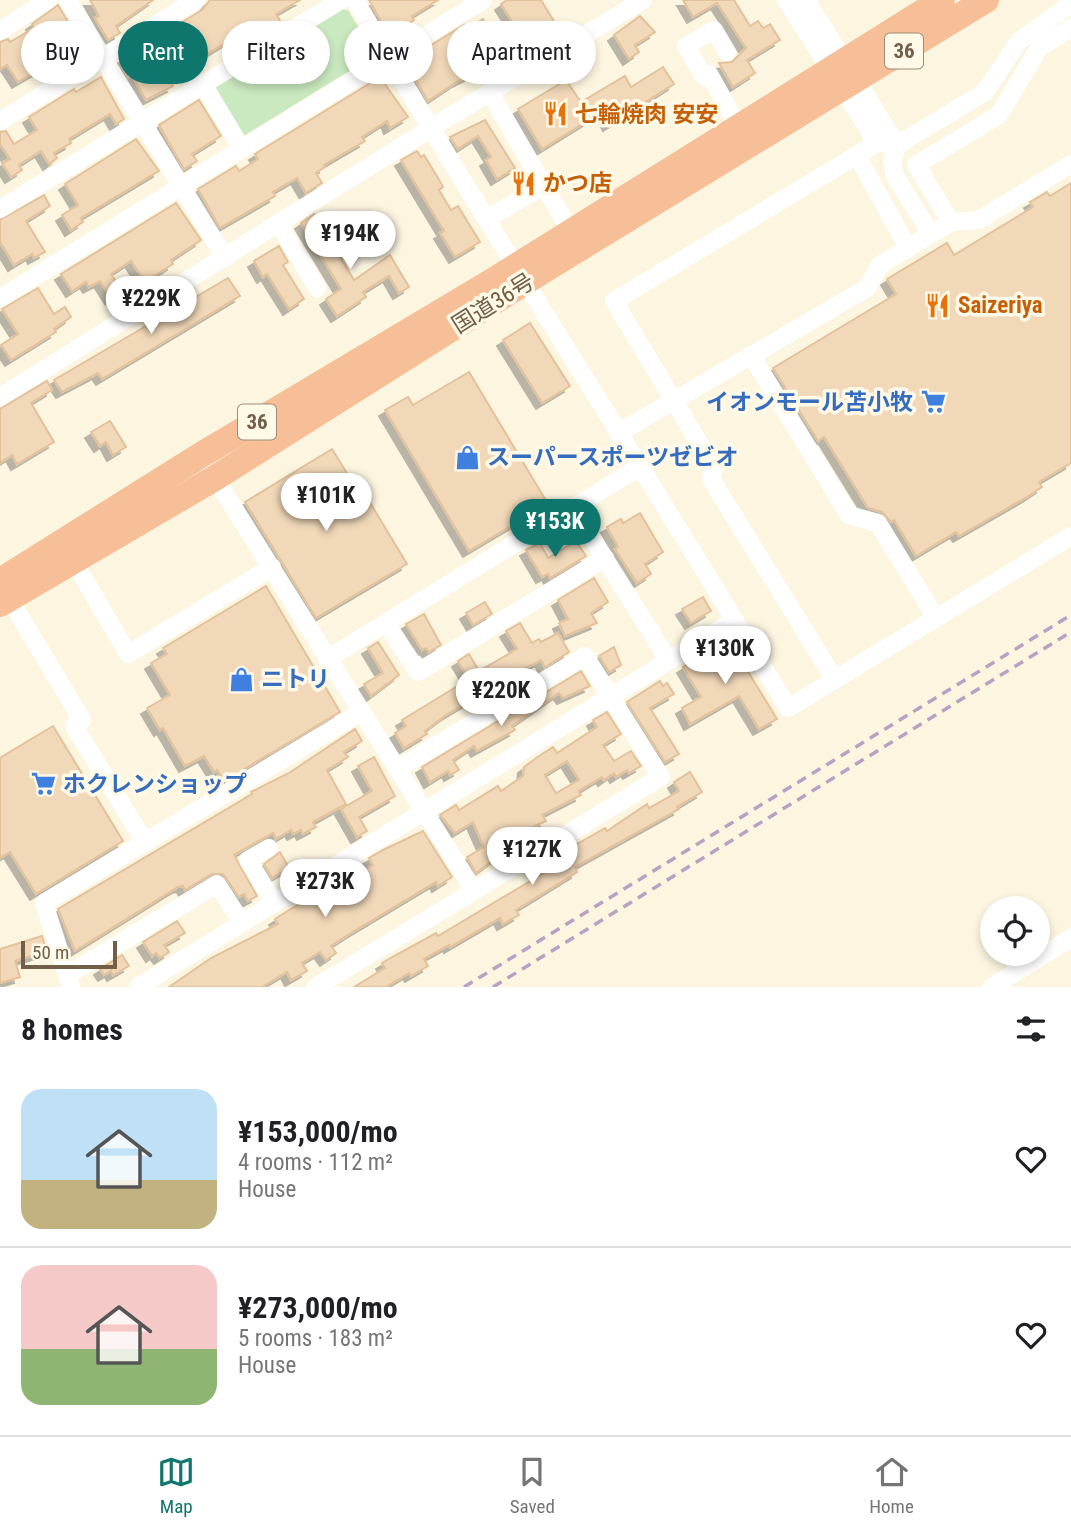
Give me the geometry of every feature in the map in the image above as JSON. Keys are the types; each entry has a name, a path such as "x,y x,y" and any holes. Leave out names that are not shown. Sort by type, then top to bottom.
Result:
{"highway":[{"name":"国道36号","path":"2,592 73,560 215,478 520,275 843,75 942,0"},
{"name":"国道36号","path":"2,592 201,455 520,275 570,232 739,127 986,0"}],"street":[{"path":"0,30 48,0"},
{"path":"68,0 81,21"},
{"path":"104,57 196,0"},
{"path":"208,81 341,0"},
{"path":"355,0 367,21"},
{"path":"433,31 483,0"},
{"path":"3,389 225,258 431,128 643,0"},
{"path":"786,0 897,145"},
{"path":"806,0 877,143"},
{"path":"835,680 711,479 714,468 614,301 877,143 897,145 985,92 1019,41 1071,4"},
{"path":"951,222 916,165 999,116 1039,48 1071,28"},
{"path":"727,52 714,30 686,46 704,77 709,74 739,127"},
{"path":"104,60 225,258"},
{"path":"0,121 60,84"},
{"path":"0,209 203,84 242,149"},
{"path":"0,298 346,84"},
{"path":"404,84 788,708 1071,536"},
{"path":"490,93 570,232"},
{"path":"897,145 892,162 895,176 931,233"},
{"path":"857,155 908,248"},
{"path":"620,432 867,288 880,265 931,233 951,222 979,220 1071,164"},
{"path":"486,219 544,186"},
{"path":"279,224 317,288"},
{"path":"751,355 849,515 878,523 936,618"},
{"path":"201,455 473,889"},
{"path":"327,659 641,466"},
{"path":"573,508 669,661"},
{"path":"386,623 418,672 605,558"},
{"path":"73,560 128,654 272,567"},
{"path":"2,592 82,720 74,726 145,842"},
{"path":"138,987 735,620"},
{"path":"316,987 661,777 585,656 397,769"},
{"path":"242,923 217,884 69,981 44,903 361,712"},
{"path":"269,848 248,860 274,903"},
{"path":"992,987 1071,937"}],"green space":[{"path":"341,9 348,10 355,21 344,21 344,74 330,83 330,21 321,21"},
{"path":"222,79 222,84 328,84 242,137 213,91 214,84"}],"building":[{"path":"90,0 153,0 123,21 118,21 118,34 108,40 104,33 104,21 97,21 95,18 99,16"},
{"path":"210,0 300,0 276,14 280,21 222,21 222,45 208,53 208,21 184,21 202,10"},
{"path":"369,0 438,0 412,16 413,21 381,21"},
{"path":"507,0 541,0 554,21 512,21 501,4"},
{"path":"683,0 734,0 750,26 758,21 763,28 770,24 780,40 747,60 755,73 733,87 719,63 732,62 746,48 717,3 693,17"},
{"path":"58,5 68,21 36,21"},
{"path":"640,16 655,32 635,45 639,52 629,59 614,35"},
{"path":"447,35 447,84 454,84 428,101 418,84 433,84 433,44"},
{"path":"21,36 21,80 18,82 7,65 0,69 0,42 8,39 10,42"},
{"path":"663,67 674,84 609,125 602,112 542,149 518,109 559,84 569,84 581,102 625,76 631,87"},
{"path":"104,82 124,119 116,124 110,114 69,139 71,143 54,153 57,158 49,164 41,151 19,165 22,170 11,177 2,163 10,159 0,144 0,132 6,131 14,144 37,130 29,117 74,89 76,92 89,84"},
{"path":"137,84 172,84 173,86 146,100"},
{"path":"369,84 385,84 408,117 390,128 387,121 362,137 365,141 324,165 325,167 316,173 322,183 306,193 297,178 273,192 275,196 220,228 198,189 236,166 239,171 258,159 255,154"},
{"path":"199,100 221,136 192,154 197,161 184,169 159,125"},
{"path":"485,120 515,168 497,179 486,160 491,157 478,136 458,149 450,137"},
{"path":"136,139 159,171 81,218 83,222 71,230 62,215 78,205 65,184"},
{"path":"417,151 421,157 424,155 438,178 443,187 439,190 451,210 458,206 480,242 455,257 440,233 444,231 401,160"},
{"name":"イオンモール苫小牧","path":"1071,183 1071,463 1039,482 1042,487 1027,497 959,536 956,532 916,556 894,520 891,522 882,512 868,508 824,437 818,441 773,368 896,294 887,279 947,243 954,255 1033,207 1030,202 1047,192 1050,196"},
{"path":"44,195 50,206 26,221 45,252 34,258 32,254 14,265 0,242 0,220"},
{"path":"176,203 201,240 171,260 173,264 145,282 131,261 111,274 122,291 111,298 100,281 89,287 86,282 72,291 61,274"},
{"path":"314,214 354,280 390,255 409,287 399,293 389,276 363,292 366,297 337,316 326,299 341,289 301,223"},
{"path":"279,246 288,262 283,265 304,299 289,309 267,274 263,277 254,261"},
{"path":"228,278 240,296 102,379 98,373 62,392 54,380"},
{"path":"38,288 54,314 65,307 71,317 54,329 56,332 11,360 1,345 18,334 2,309"},
{"path":"530,323 570,386 542,403 503,340"},
{"name":"スーパースポーツゼビオ","path":"469,372 548,504 469,551 385,410 408,397 413,405"},
{"path":"47,381 52,390 31,403 54,442 17,464 12,455 0,463 0,409"},
{"path":"110,421 126,447 113,455 106,442 100,446 91,432"},
{"path":"332,449 356,488 360,486 407,564 316,618 245,502"},
{"path":"640,513 663,552 645,564 651,574 637,583 615,549 618,547 607,527 621,519 623,523"},
{"path":"576,541 586,556 550,578 548,574 542,577 526,550 540,543 548,558"},
{"path":"594,578 608,602 591,613 597,623 565,636 559,623 568,619 558,600"},
{"name":"ニトリ","path":"266,586 340,712 224,781 217,770 214,772 204,756 185,766 163,728 160,730 147,708 170,695 151,663 167,654 163,648"},
{"path":"703,597 711,611 691,623 682,609"},
{"path":"485,602 492,614 473,625 466,613"},
{"path":"424,614 441,645 429,652 426,648 422,650 406,624"},
{"path":"520,623 532,643 539,639 541,642 558,633 569,652 545,667 541,660 495,684 498,688 484,696 483,693 446,715 425,731 427,734 404,748 395,733 406,726 402,720 469,679 458,661 469,654 479,671 517,649 506,631"},
{"path":"728,639 777,719 759,729 739,696 690,724 682,708 701,697 683,667"},
{"path":"378,642 399,675 371,696 364,684 383,673 368,648"},
{"path":"614,647 621,665 609,672 599,656"},
{"path":"581,671 590,686 563,698 559,693 512,726 515,730 477,751 474,746 453,760 459,770 450,775 448,771 430,782 422,767"},
{"path":"660,681 663,686 667,683 674,694 650,708 679,754 665,762 627,702"},
{"path":"607,712 621,734 603,745 614,761 631,751 641,766 616,777 614,773 604,780 602,777 579,791 581,795 542,815 546,821 513,836 514,838 500,846 504,852 476,873 467,857 484,847 473,822 455,833 440,815 456,805 459,810 498,786 501,791 523,776 524,767 539,756 553,747 557,753 597,727 593,720","holes":["567,761 579,780 556,793 545,775"]},
{"path":"53,726 123,841 36,894 10,852 0,858 0,758"},
{"path":"355,729 362,741 344,752 348,757 327,770 346,804 313,822 316,827 303,834 301,830 293,834 291,830 276,839 273,833 234,855 257,896 248,901 244,894 239,897 223,874 212,874 185,890 183,886 178,887 75,951 58,909 252,794 251,792 289,773"},
{"path":"374,757 395,796 359,817 367,831 357,837 341,809 372,791 358,766"},
{"path":"690,772 702,792 677,807 679,809 575,867 577,872 516,910 519,915 503,924 500,918 450,947 449,945 424,959 428,966 411,976 409,973 386,987 354,987 385,968 382,963 436,933 438,936 574,855 570,848 605,828 607,831 647,804 649,808 679,791 674,782"},
{"path":"423,831 452,877 438,886 436,882 331,946 336,953 326,960 320,952 302,963 307,971 291,980 287,972 262,987 169,987 211,958 278,924 275,919 289,910 307,900 309,903 373,865 369,858"},
{"path":"280,852 289,868 272,878 264,864"},
{"path":"177,921 185,933 164,945 169,952 160,958 156,953 152,956 143,942"},
{"path":"42,936 47,951 15,961 20,977 0,983 0,949"},
{"path":"122,955 129,966 113,975 111,971 104,975 100,969"}],"railway":[{"path":"464,987 1071,615"},
{"path":"493,987 1071,632"}],"place":[{"name":"七輪焼肉 安安","path":"555,114"},
{"name":"かつ店","path":"523,183"},
{"name":"Saizeriya","path":"938,305"},
{"name":"イオンモール苫小牧","path":"933,402"},
{"name":"スーパースポーツゼビオ","path":"467,457"},
{"name":"ニトリ","path":"241,679"},
{"name":"ホクレンショップ","path":"43,784"}]}
